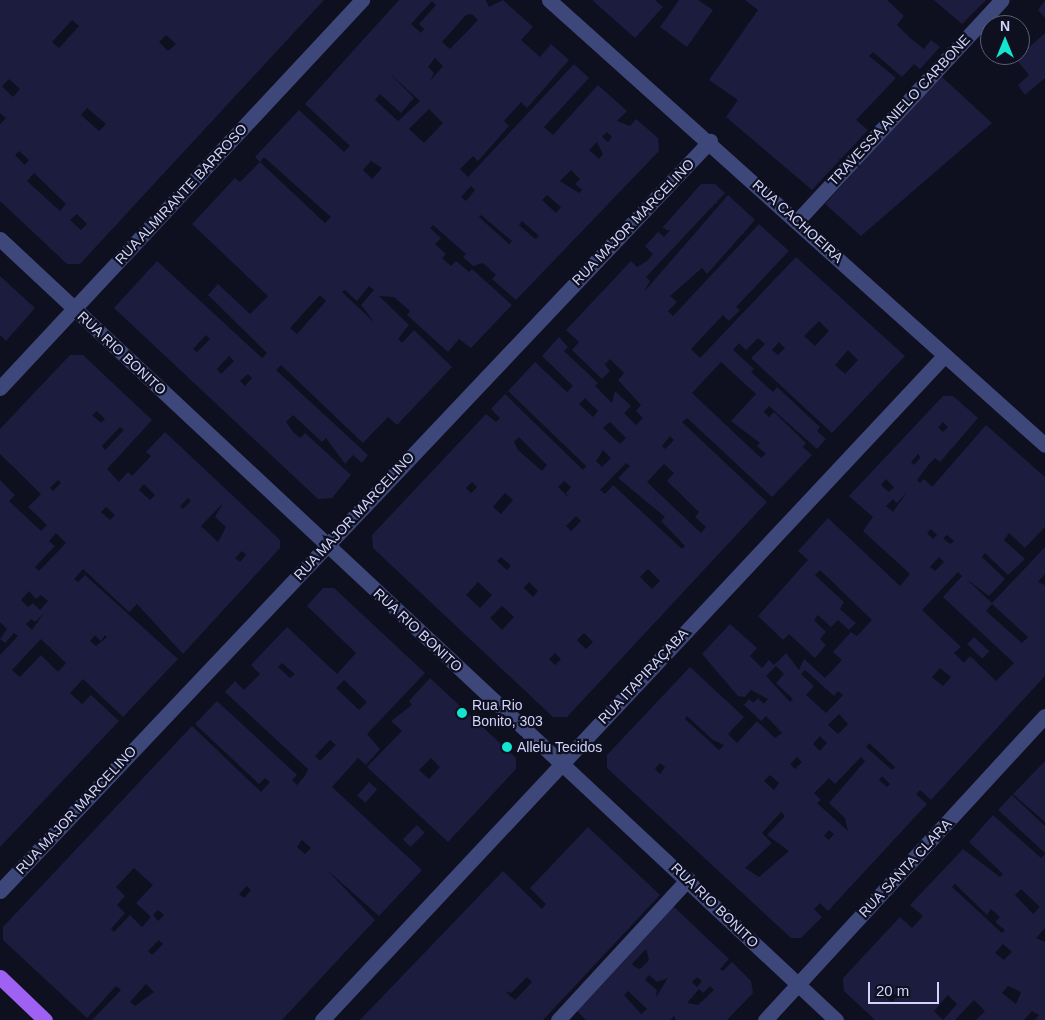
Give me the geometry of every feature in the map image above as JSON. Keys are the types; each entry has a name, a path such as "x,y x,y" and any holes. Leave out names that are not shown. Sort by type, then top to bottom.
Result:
{"main road":[{"path":"0,978 45,1020"}],"street":[{"name":"RUA ALMIRANTE BARROSO","path":"0,388 362,0"},
{"name":"RUA CACHOEIRA","path":"549,0 710,141 1045,445"},
{"name":"TRAVESSA ANIELO CARBONE","path":"797,221 1002,0"},
{"name":"RUA MAJOR MARCELINO","path":"0,892 710,141"},
{"name":"RUA RIO BONITO","path":"0,239 562,764 688,879 836,1020"},
{"name":"RUA ITAPIRAÇABA","path":"322,1020 946,355"},
{"name":"RUA SANTA CLARA","path":"765,1020 1045,716"},
{"path":"558,1020 688,879"}],"building":[{"path":"0,0 324,0 80,264 67,264 0,201 0,124 6,118 0,113","holes":["72,20 79,26 59,48 52,42","166,35 176,44 168,51 159,42","9,79 20,89 13,97 2,86","87,108 106,124 99,131 81,115","19,151 29,160 25,165 15,155","34,173 66,204 60,211 27,181","77,214 87,224 81,230 70,220"]},
{"path":"399,0 486,0 489,7 503,0 533,27 521,40 540,57 551,44 569,60 527,108 521,102 504,121 509,126 478,161 473,156 460,169 468,177 574,64 589,78 544,127 553,135 598,85 627,111 617,121 630,126 636,119 658,138 659,151 516,300 492,279 496,275 483,263 473,266 463,257 466,254 433,225 430,228 441,238 435,244 446,254 442,258 451,266 456,261 469,272 472,269 512,305 471,348 459,339 448,352 407,315 410,311 394,297 379,296 409,325 398,339 402,343 414,330 452,367 397,425 388,417 363,443 281,365 276,370 368,455 362,463 353,455 345,464 326,438 322,442 293,415 286,422 300,438 305,433 351,475 332,498 318,499 114,308 157,261 262,358 267,353 208,295 218,284 250,314 268,296 192,224 235,178 240,182 260,162 255,157 299,110 344,152 350,146 305,104","holes":["432,1 436,5 419,24 424,29 421,33 411,24","472,14 478,20 450,49 442,42 466,15","435,58 443,66 430,81 434,73 428,67","388,72 420,101 398,121 375,100 380,94 401,113 414,98","429,109 443,123 424,143 409,129","607,132 612,137 608,142 602,137","597,142 603,154 599,159 589,150","264,157 323,210 331,217 325,223 260,162","371,161 382,168 372,179 363,170","571,170 580,179 575,184 582,190 579,193 560,181","471,186 475,190 466,201 461,197","547,195 561,207 556,213 542,200","481,215 512,241 509,244 479,217","522,221 539,236 535,239 519,225","369,286 374,290 361,305 375,323 342,292 345,290 357,301","320,295 326,301 297,334 290,328","206,335 210,339 197,352 193,349","229,356 234,361 221,374 217,369","248,374 252,378 245,386 240,381"]},
{"path":"592,0 655,0 663,7 635,38"},
{"path":"679,0 698,0 713,10 687,47 660,27"},
{"path":"745,0 887,0 904,16 897,25 910,38 924,49 931,40 940,47 920,69 914,64 902,77 873,52 869,56 896,78 856,120 868,130 812,190 726,117 738,100 709,80 758,10"},
{"path":"934,0 986,0 962,24"},
{"path":"1045,0 1045,18 1038,10"},
{"path":"1045,33 1045,78 1025,95 1018,85 1029,75 1021,65 1030,65 1030,46"},
{"path":"941,76 992,123 861,236 825,204"},
{"path":"701,184 715,184 725,193 646,277 650,281 644,292 728,195 755,220 707,274 702,268 670,296 677,302 668,311 673,316 759,224 789,251 736,307 740,310 729,321 723,315 691,349 700,358 796,257 905,356 832,433 751,358 765,344 758,338 746,350 739,343 733,350 754,369 751,372 773,392 777,387 820,427 817,431 826,439 817,449 769,406 764,412 769,417 774,412 806,443 803,447 812,455 772,497 687,418 682,422 767,502 567,717 553,717 373,548 372,535 486,414 496,422 500,418 491,409 505,394 583,470 586,466 508,391 535,362 567,392 573,386 542,356 559,337 568,347 564,351 598,383 595,386 612,403 615,391 631,406 624,413 636,425 643,418 636,411 641,405 618,380 624,373 610,359 605,364 600,358 610,371 602,379 572,350 579,342 566,330 631,261 637,267 647,261 653,254 645,246 658,232 664,237 670,230 662,228","holes":["819,321 829,331 815,346 804,336","779,342 785,348 778,355 772,350","848,350 858,360 845,374 835,365","721,362 756,394 731,421 760,443 757,446 766,454 761,458 692,393","585,398 598,411 593,417 579,404","610,422 626,438 620,444 603,428","670,436 674,440 665,449 662,446","519,437 547,465 542,471 518,450 514,442","603,450 611,458 602,467 596,461","626,463 630,466 618,478 665,517 661,521 685,546 682,549 613,485 605,494 600,490","664,464 674,473 667,481 699,512 695,517 706,527 701,533 647,482","564,481 571,487 566,493 569,498 558,487","472,482 477,487 471,493 466,488","505,493 513,500 501,514 493,507","576,516 581,521 571,531 566,526","501,557 511,566 507,570 497,561","648,569 660,581 652,589 640,577","478,582 492,595 480,608 466,595","529,582 538,591 533,597 524,588","502,606 514,617 502,630 490,618","584,633 593,642 586,649 577,640","555,653 561,659 555,665 549,659"]},
{"path":"0,276 35,308 6,341 0,335"},
{"path":"70,355 83,355 152,420 107,469 119,482 128,472 132,476 151,456 146,452 165,432 280,540 280,548 183,654 137,604 129,612 83,569 74,579 78,582 85,575 178,659 123,717 83,679 70,693 82,704 91,695 119,721 0,847 0,655 18,636 14,633 5,643 0,639 7,629 0,622 0,480 15,495 9,501 41,531 47,525 28,507 41,494 0,454 0,429","holes":["97,411 105,419 101,423 92,415","120,427 124,430 105,450 102,446","58,480 61,483 53,491 50,488","144,484 155,495 150,500 139,490","188,498 191,501 183,509 180,506","223,503 215,517 226,527 218,542 201,526","106,507 115,515 110,520 101,512","56,533 66,543 39,571 35,567 55,546 49,541","242,551 246,555 240,562 235,558","29,591 36,599 41,595 48,601 40,610 33,603 28,607 21,600","44,613 32,630 26,624 31,619 35,622","95,635 101,641 105,635 107,637 96,646 90,641","41,639 66,663 58,672 41,655 20,677 12,670"]},
{"path":"943,396 953,396 978,418 940,462 935,458 929,464 917,480 920,483 924,479 932,487 986,425 1045,477 1045,527 1025,548 1009,533 1004,540 1025,559 1008,575 985,553 982,557 1005,579 989,596 966,579 992,603 1045,547 1045,574 1038,582 1045,585 1045,676 931,800 920,790 916,794 927,804 828,911 820,903 814,909 822,917 801,938 791,938 607,768 607,755 690,667 744,717 728,734 737,743 757,721 775,738 782,733 766,716 761,721 744,705 749,699 753,703 758,698 764,704 768,699 751,690 745,697 738,696 702,654 730,624 757,648 750,656 762,668 769,660 774,665 786,653 799,670 804,659 825,678 842,660 833,652 851,632 857,636 872,620 820,570 815,575 844,602 840,609 856,623 849,630 838,620 831,627 818,615 814,620 826,632 820,639 826,645 815,658 789,634 783,640 758,616 808,560 798,551 828,518 900,586 910,574 863,531 873,517 849,496","holes":["943,422 948,427 943,432 938,427","918,454 921,457 914,465 911,462","886,479 894,487 889,492 881,485","907,492 893,512 886,506 893,499 897,503","931,529 937,535 933,539 927,533","947,535 954,541 950,544 943,538","939,557 944,562 935,571 930,567","958,572 962,576 943,597 1014,663 996,681 970,656 964,663 954,653 961,647 922,610","992,604 1028,637 1022,643 986,611","776,666 784,674 776,683 793,699 790,702 766,676","940,668 951,677 943,686 932,677","805,670 834,696 838,691 843,695 826,713 806,695 814,686 801,674","839,714 848,724 838,734 828,725","687,716 713,740 724,745 719,750 685,719","820,736 827,743 820,751 813,744","869,743 895,767 892,770 866,747","797,757 802,762 795,769 790,764","861,757 865,761 829,803 845,818 848,831 817,803 821,800 814,793 829,778 835,784","660,763 665,767 660,774 655,769","770,775 779,783 774,790 764,781","882,776 890,784 887,787 879,780","781,812 785,816 767,835 789,851 759,877 745,868 772,843 762,833","829,830 834,834 829,840 824,836"]},
{"path":"323,588 334,588 425,673 367,734 380,749 366,765 358,758 332,787 422,870 379,916 326,869 375,920 282,1020 92,1020 121,990 116,986 87,1018 3,940 3,927 192,726 261,792 270,782 265,778 259,784 195,724 217,701 297,775 292,780 297,785 308,769 225,692 235,681 244,690 260,674 251,665 287,627 337,674 356,653 307,606","holes":["282,663 295,674 290,678 278,667","344,680 367,702 359,710 336,688","330,740 336,745 320,761 315,756","302,840 311,848 305,854 297,847","134,868 153,885 136,903 151,917 142,927 130,915 114,932 111,929 125,913 117,905 125,896 116,887","247,886 251,890 244,898 239,894","158,910 164,915 158,921 153,915","159,940 163,944 152,955 148,951","146,984 154,992 135,1006 130,1002"]},
{"path":"974,637 989,651 983,659 967,644"},
{"path":"430,678 516,758 516,769 448,842 367,767 402,731 391,721 412,705 409,701","holes":["431,758 440,767 429,779 419,770"]},
{"path":"1045,761 1045,822 1013,794"},
{"path":"369,782 377,789 365,803 357,796"},
{"path":"1012,795 1045,826 1045,853 998,810"},
{"path":"993,815 1041,858 1045,854 1045,928 1036,938 1045,942 1045,1020 1035,1020 1039,1015 1032,1011 1024,1020 976,1020 985,1011 974,1000 955,1020 943,1020 875,1020 844,991 843,978 900,917 912,928 923,916 910,905 963,849 1000,877 1003,874 969,842","holes":["955,884 987,915 991,909 1000,917 995,922 1005,930 1002,933 952,887","1021,889 1040,907 1033,914 1015,895","1003,944 1012,952 1004,960 995,953","1008,986 1021,992 1016,1004 1002,993","890,991 897,996 892,1002 885,997","948,995 957,1004 943,1020 934,1011"]},
{"path":"417,825 425,833 411,847 403,839"},
{"path":"588,827 660,895 543,1020 360,1020 503,871 542,909 546,904 530,888","holes":["527,977 532,982 515,1000 505,991 511,993"]},
{"path":"673,906 729,959 720,969 723,971 732,962 751,981 753,993 727,1020 676,1020 674,1016 670,1020 586,1020 575,1009","holes":["646,949 649,960 640,969 632,964","649,975 657,982 668,978 656,997 657,990 645,980","697,977 702,981 697,987 692,982","710,986 714,990 698,1005 687,1003 699,989 703,993","628,991 647,1009 641,1014 624,995"]}],"place":[{"name":"Rua Rio Bonito, 303","path":"462,713"},
{"name":"Allelu Tecidos","path":"507,747"}]}
